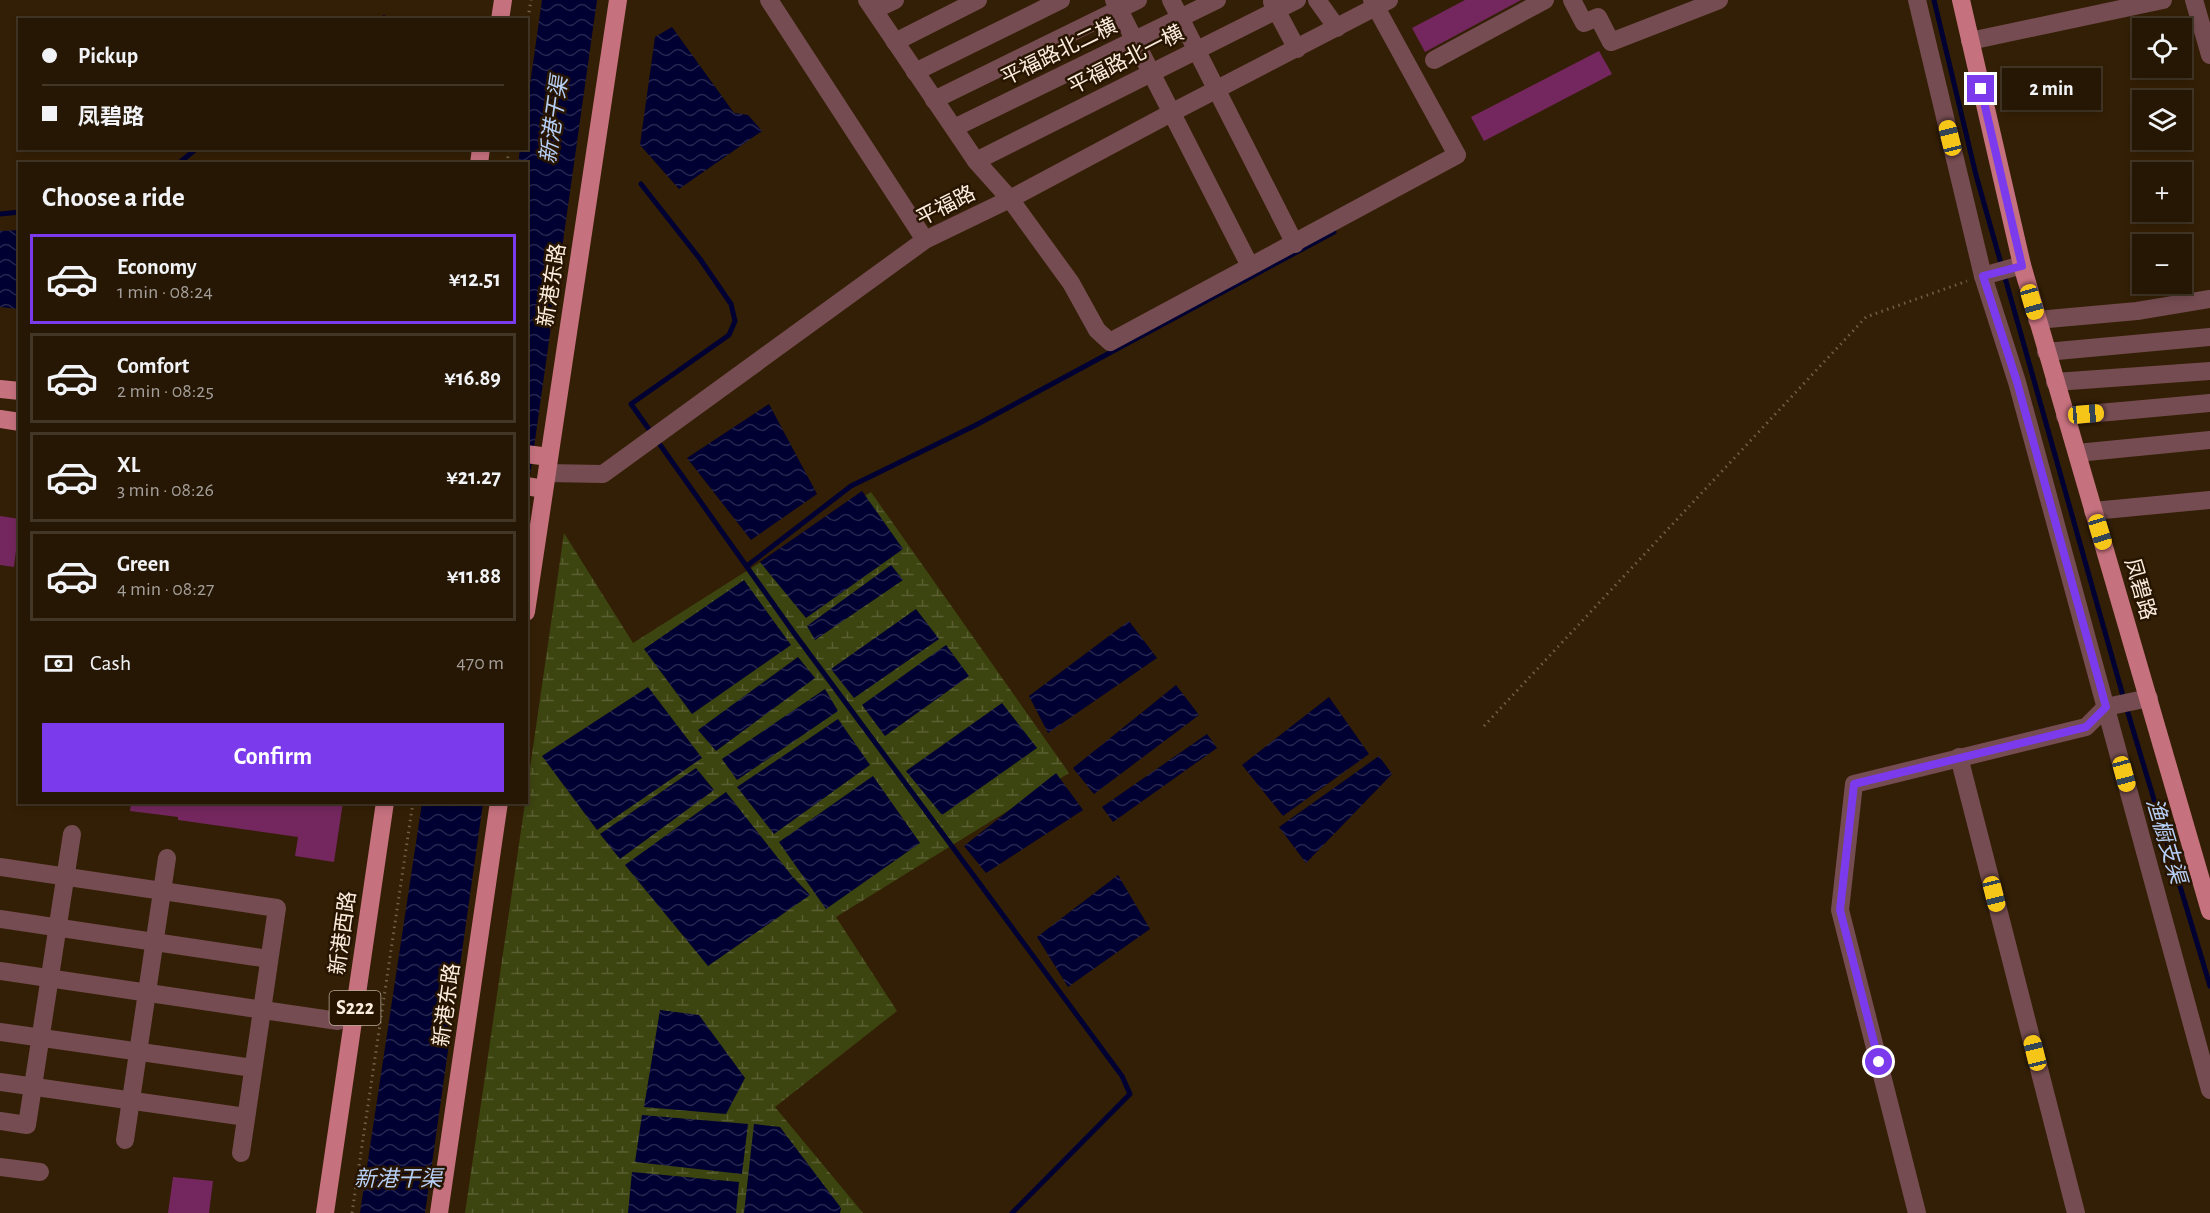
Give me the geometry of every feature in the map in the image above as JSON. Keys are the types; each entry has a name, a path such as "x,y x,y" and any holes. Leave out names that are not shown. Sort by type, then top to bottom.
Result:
{"main road":[{"path":"500,18 503,0"},
{"name":"新港东路","path":"528,595 542,477 618,0"},
{"name":"凤碧路","path":"1961,0 2022,266 2210,911"},
{"path":"0,389 18,391"},
{"path":"0,420 18,422"},
{"path":"528,457 542,477"},
{"name":"新港西路","path":"325,1213 385,804"},
{"name":"新港东路","path":"439,1213 499,804"}],"street":[{"path":"769,0 925,240"},
{"path":"895,0 871,5 976,161 1010,199 1071,283 1097,330 1110,342 1457,155 1379,2"},
{"path":"895,42 978,0"},
{"path":"915,72 1061,0"},
{"path":"934,100 1117,5 1138,0"},
{"path":"1172,0 1295,244"},
{"name":"平福路北二横","path":"954,128 1217,0"},
{"name":"平福路北一横","path":"976,161 1197,50 1274,5 1297,0"},
{"path":"1317,0 1337,28"},
{"path":"1434,60 1545,0"},
{"path":"1572,0 1584,22 1598,17 1611,42 1719,0"},
{"path":"1917,0 1983,276 2017,382 2210,1090"},
{"path":"1970,41 2163,0"},
{"path":"2194,0 2210,55"},
{"name":"平福路","path":"542,477 603,474 925,240 1010,199 1171,112 1297,49 1379,2"},
{"path":"1117,5 1251,266"},
{"path":"1274,5 1297,49"},
{"path":"1983,276 2022,266"},
{"path":"2037,320 2137,311 2210,299"},
{"path":"2046,352 2210,337"},
{"path":"2055,382 2210,371"},
{"path":"2065,416 2210,403"},
{"path":"2077,453 2210,440"},
{"path":"2094,511 2210,500"},
{"path":"1917,1213 1840,910 1854,784 2086,727 2106,707 2149,698"},
{"path":"1959,757 2076,1213"},
{"path":"0,1121 27,1125 72,834"},
{"path":"125,1140 167,858"},
{"path":"0,867 277,908 240,1153"},
{"path":"0,919 269,959"},
{"path":"0,971 338,1021"},
{"path":"0,1032 253,1068"},
{"path":"0,1082 246,1117"},
{"path":"0,1167 40,1172"}],"path":[{"path":"528,18 531,0"},
{"path":"1484,726 1866,317 1983,276"},
{"path":"352,1213 413,804"}],"green space":[{"path":"871,492 1069,773 836,917 897,1011 775,1107 863,1213 465,1213 525,804 528,804 528,782 564,533 633,643"}],"water":[{"name":"新港干渠","path":"542,0 597,0 528,490 528,162 518,162 520,150 528,150 528,99"},
{"path":"672,27 734,113 748,115 762,131 679,189 640,145 655,37"},
{"path":"18,230 18,309 0,307 0,231"},
{"path":"769,404 817,494 751,540 687,458"},
{"path":"862,491 903,549 806,618 760,562"},
{"path":"891,565 903,580 815,640 807,626"},
{"path":"744,580 791,645 692,714 644,649"},
{"path":"916,609 939,639 854,698 831,669"},
{"path":"1129,621 1157,658 1048,733 1029,696"},
{"path":"946,645 969,676 885,736 862,705"},
{"path":"798,657 815,678 716,751 698,730"},
{"path":"1176,685 1199,715 1094,794 1073,768"},
{"path":"648,687 702,758 597,830 542,756"},
{"path":"825,689 838,711 737,780 722,759"},
{"path":"1329,697 1369,754 1283,816 1242,765"},
{"path":"1002,703 1037,748 942,815 906,771"},
{"path":"838,719 870,765 774,834 737,787"},
{"path":"1207,734 1217,748 1113,822 1102,807"},
{"path":"1379,756 1392,774 1306,863 1279,827"},
{"path":"696,768 714,790 620,859 600,834"},
{"path":"1056,773 1083,810 986,873 964,846"},
{"path":"873,776 920,843 826,909 779,842"},
{"path":"726,792 792,876 810,895 708,966 625,865"},
{"name":"新港干渠","path":"422,804 483,804 425,1213 360,1213"},
{"path":"1118,875 1150,929 1068,987 1037,937"},
{"path":"660,1010 699,1015 745,1078 726,1114 644,1107"},
{"path":"642,1115 748,1124 742,1174 635,1162"},
{"path":"754,1124 780,1127 841,1208 840,1213 744,1213"},
{"path":"632,1172 739,1182 736,1213 628,1213"}],"building":[{"path":"1465,0 1521,0 1425,52 1412,28"},
{"path":"1599,51 1612,74 1484,141 1471,117"},
{"path":"0,516 18,519 14,567 0,565"},
{"path":"131,804 343,804 334,862 295,856 298,837 130,811"},
{"path":"173,1177 213,1181 209,1213 168,1213"}],"waterway":[{"name":"渔橱支渠","path":"1934,0 1976,175 2125,703 2210,986"},
{"path":"180,162 195,150"},
{"path":"641,184 700,259 731,304 735,321 729,335 631,404 794,633 1122,1076 1130,1094 1012,1213"},
{"path":"0,214 18,212"},
{"path":"747,566 851,486 976,425 1334,232"}],"route":[{"path":"1879,1062 1840,910 1854,784 2086,727 2106,707 2017,382 1983,276 2022,266 1981,89"}]}
